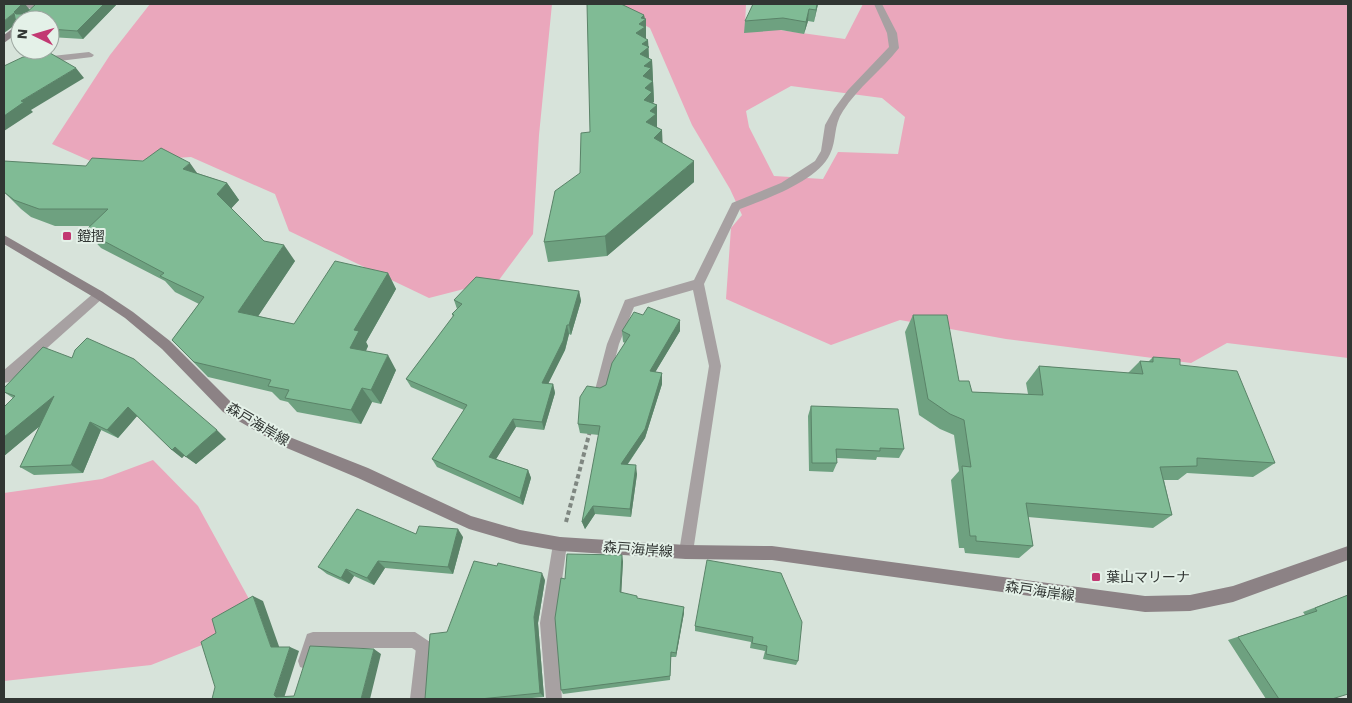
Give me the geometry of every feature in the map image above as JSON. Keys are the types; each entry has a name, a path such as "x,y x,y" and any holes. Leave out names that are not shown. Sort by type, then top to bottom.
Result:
{"main road":[{"name":"森戸海岸線","path":"4,239 99,294 166,345 228,408 288,442 362,473 469,522 520,537 560,544 686,552 772,553 1145,604 1190,603 1232,594 1348,552"}],"street":[{"path":"4,6 43,4"},
{"path":"686,552 715,366 698,284 736,206 755,200 805,174 812,168 825,154 832,121 847,99 894,48 892,33 878,4"},
{"path":"32,62 89,55"},
{"path":"601,390 613,344 629,303 698,284"},
{"path":"4,378 99,294"},
{"path":"554,699 548,623 560,544"},
{"path":"302,674 313,640 415,640 424,648 418,699"}],"path":[{"path":"560,544 590,428"}],"shaded area":[{"path":"150,4 552,4 539,135 533,234 499,280 429,298 289,231 275,194 191,157 95,163 52,144 110,55"},
{"path":"611,4 746,4 745,25 845,39 863,4 1348,4 1348,358 1227,343 1191,363 1006,339 900,320 831,345 726,299 731,228 742,215 730,189 692,125 650,28 618,11","holes":["791,86 882,98 905,117 898,154 838,152 823,179 774,176 749,127 746,111"]},
{"path":"153,460 198,506 254,608 235,632 151,665 4,681 4,493 102,479"}],"building":[{"path":"4,4 22,4 16,10 10,10 10,16 4,21"},
{"path":"36,4 104,4 77,31 60,30 60,10 29,10"},
{"path":"587,4 621,4 644,15 641,18 646,19 639,24 645,27 636,33 648,40 642,44 649,47 640,54 652,60 644,66 651,68 643,76 653,81 645,88 652,92 644,100 657,105 650,111 656,114 646,122 662,130 654,138 694,161 605,236 544,242 555,191 580,173 581,133 590,132"},
{"path":"753,4 817,4 816,10 809,9 806,22 783,18 745,21"},
{"path":"60,59 76,68 21,101 24,102 4,116 4,66 17,60"},
{"path":"161,148 190,163 183,169 227,183 217,194 264,241 284,245 238,312 294,324 335,261 388,273 354,330 359,331 350,348 388,355 371,390 362,388 351,410 285,398 289,390 268,386 271,380 194,362 172,340 204,297 160,276 164,273 85,231 108,209 39,209 14,200 4,192 4,161 86,166 92,158 143,161"},
{"path":"476,277 579,291 563,341 542,383 553,384 542,422 513,419 489,457 528,470 520,498 432,459 467,405 406,379 454,315 452,314 462,304 454,300"},
{"path":"648,307 680,320 650,371 662,373 645,429 621,464 636,465 630,509 593,506 582,522 600,426 578,424 580,397 587,386 600,388 606,385 612,363 630,335 622,331 634,312 643,315"},
{"path":"913,315 947,315 959,381 969,381 972,392 1043,395 1039,366 1143,374 1140,361 1153,362 1153,357 1180,359 1180,365 1237,371 1275,463 1197,458 1197,466 1160,467 1172,515 1026,503 1033,546 976,541 976,536 970,536 962,466 971,467 964,420 950,414 928,399"},
{"path":"87,338 134,359 217,430 186,457 175,447 172,450 128,407 107,430 90,422 71,465 20,467 54,396 4,437 4,407 15,396 4,392 4,388 43,347 72,358 75,350"},
{"path":"811,406 898,409 904,449 880,448 880,451 836,449 837,463 812,463"},
{"path":"357,509 416,534 419,526 458,529 448,567 378,561 367,578 346,569 341,578 318,567"},
{"path":"567,554 622,555 620,592 637,596 637,598 684,607 676,653 671,652 670,676 561,690 555,618 561,578 565,579"},
{"path":"707,560 781,573 802,622 798,661 766,654 767,646 752,643 753,637 695,626"},
{"path":"474,561 497,566 498,563 542,573 534,617 540,693 480,699 425,699 430,634 447,632"},
{"path":"1348,595 1348,694 1332,699 1279,699 1238,637 1317,611 1315,608"},
{"path":"253,596 271,647 290,647 274,695 276,697 294,696 310,646 374,649 361,699 212,699 215,687 201,642 216,633 212,619"}],"place":[{"name":"鐙摺","path":"67,236"},
{"name":"葉山マリーナ","path":"1096,577"}]}
